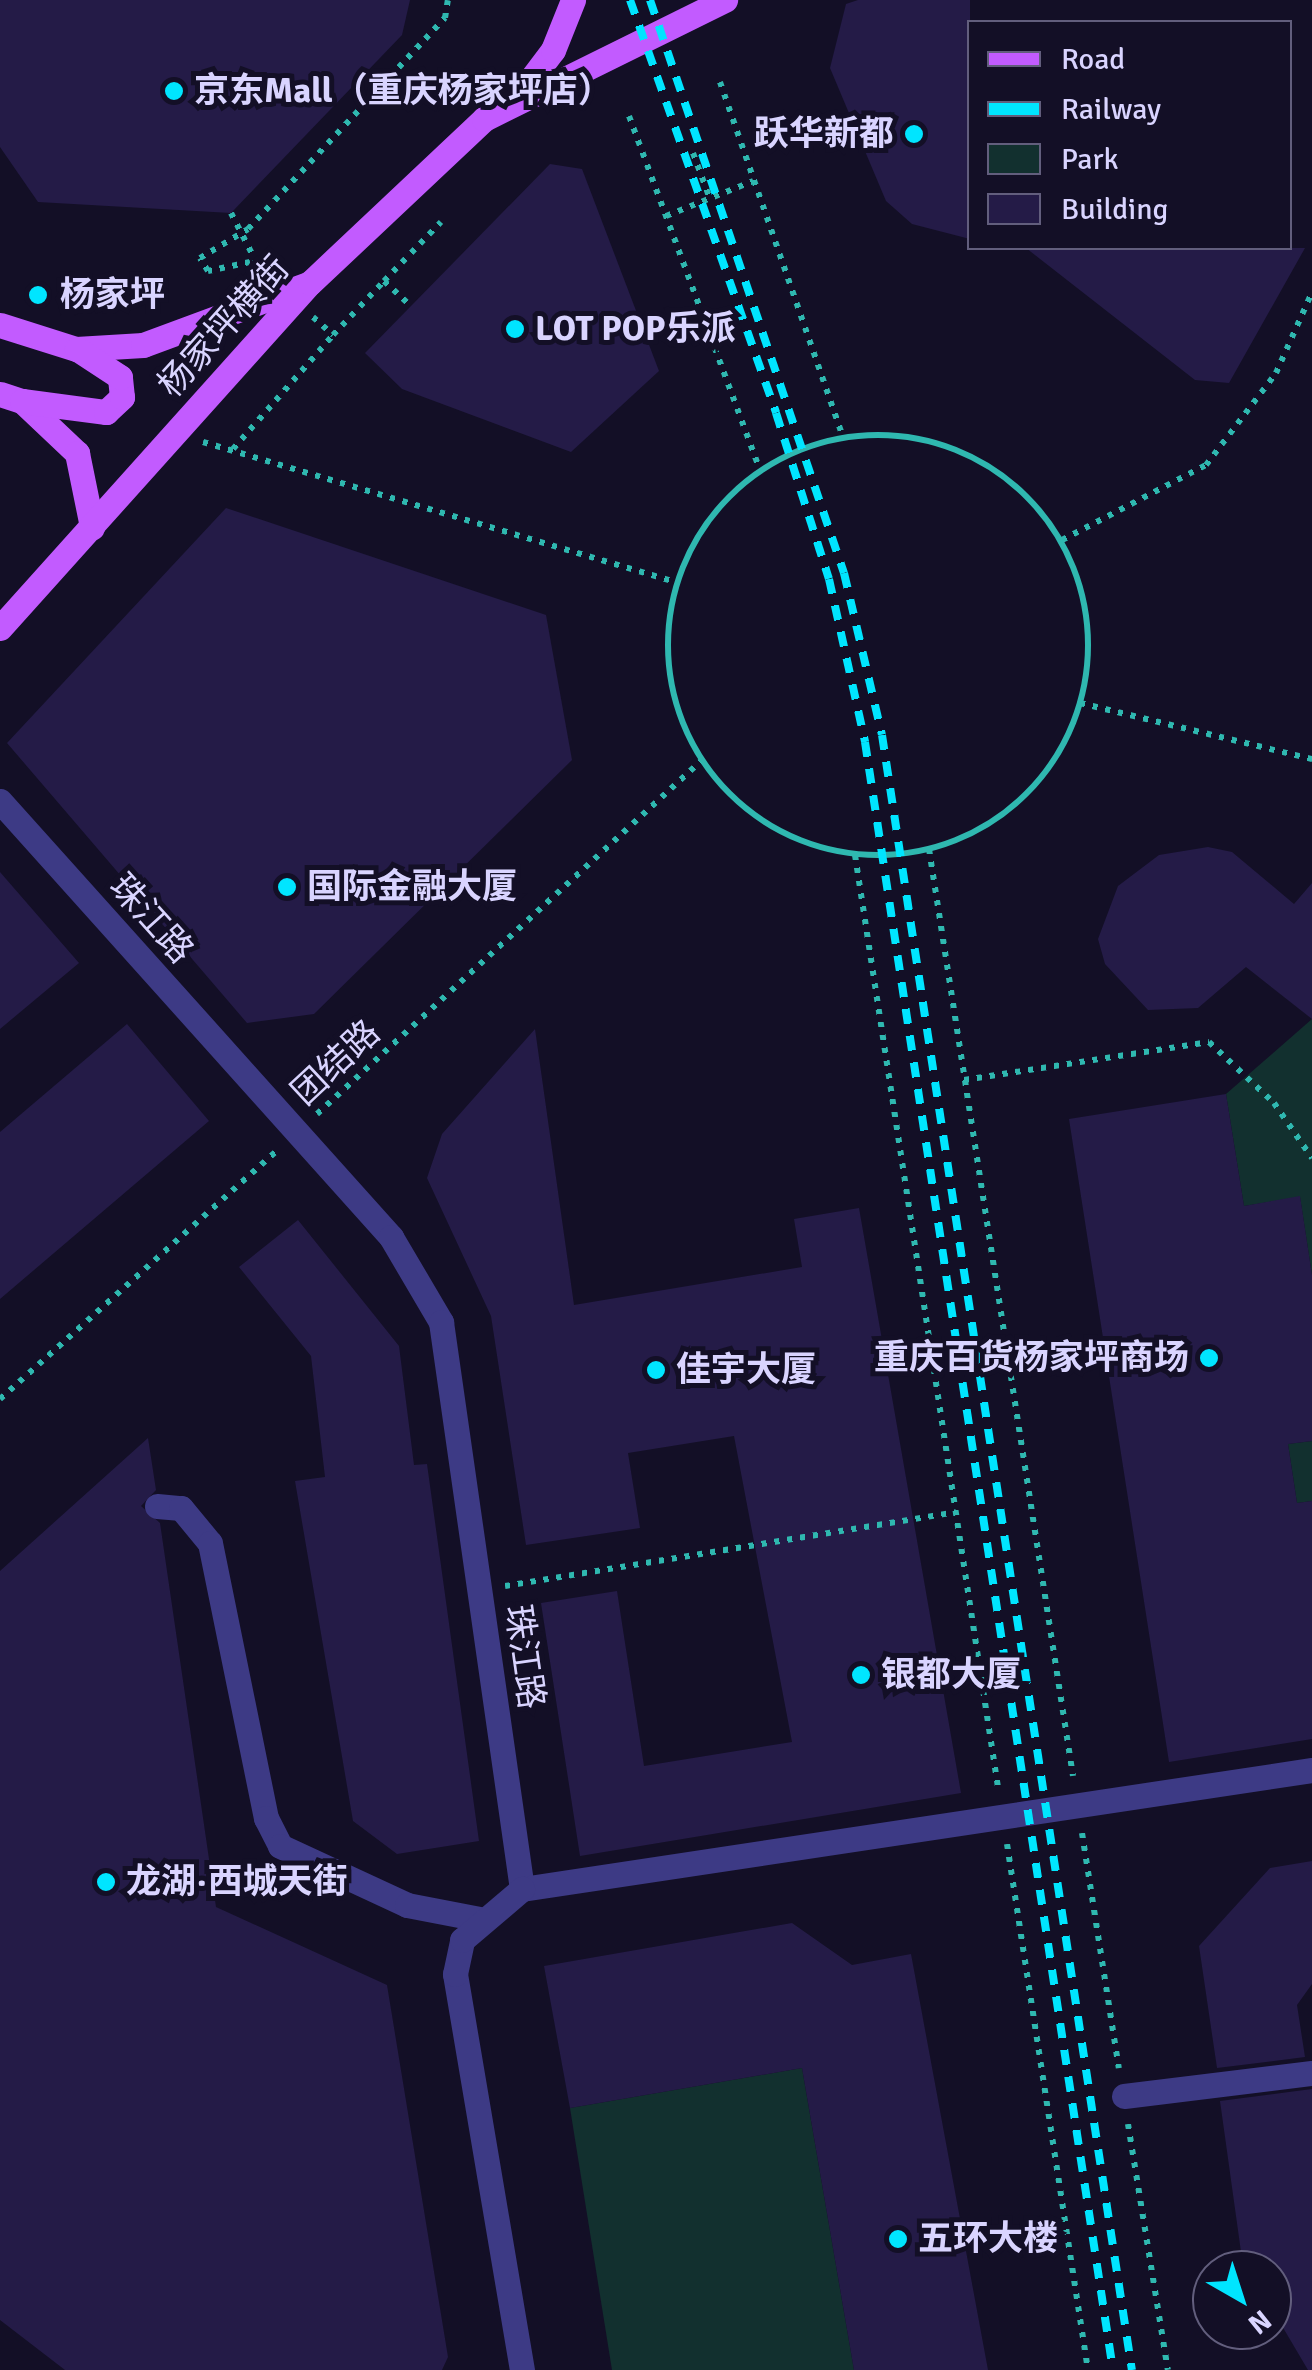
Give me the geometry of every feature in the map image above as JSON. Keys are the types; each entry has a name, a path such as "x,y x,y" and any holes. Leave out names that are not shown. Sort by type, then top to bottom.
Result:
{"main road":[{"path":"520,94 553,50 573,0"},
{"path":"520,94 725,0"},
{"name":"杨家坪横街","path":"0,628 310,283 520,94"},
{"path":"76,348 143,345 310,283"},
{"path":"0,324 76,348 120,376 122,397 106,412 81,414 11,398"},
{"path":"11,398 77,453 92,527"}],"street":[{"name":"珠江路","path":"0,801 413,1264 441,1322 522,1889"},
{"path":"158,1506 181,1508 210,1543 266,1818 280,1846 407,1906 480,1919"},
{"path":"522,2370 456,1974 462,1940 480,1919 522,1889 1312,1770"},
{"path":"1124,2096 1312,2073"}],"path":[{"path":"250,262 208,271 200,258 248,229 445,18 448,0"},
{"path":"720,82 843,438"},
{"path":"629,116 760,470"},
{"path":"693,153 710,198"},
{"path":"666,216 754,181"},
{"path":"384,281 441,222"},
{"path":"1062,540 1206,466 1276,373 1312,292"},
{"path":"233,449 334,336"},
{"path":"174,434 676,582"},
{"path":"907,436 968,454 1022,490 1062,540 1082,592 1080,703 1058,753 1024,796 980,829 929,849 855,855 762,822 702,760 673,697 667,640 676,582 724,501 760,470 843,438 907,436"},
{"path":"1080,703 1312,758"},
{"name":"团结路","path":"0,1400 702,760"},
{"path":"929,849 1168,2370"},
{"path":"855,855 1088,2370"},
{"path":"964,1080 1209,1042 1274,1103 1312,1158"},
{"path":"479,1590 956,1512"}],"green space":[{"path":"1312,1019 1312,1275 1300,1197 1244,1206 1226,1094"},
{"path":"1312,1441 1312,1501 1297,1503 1288,1444"},
{"path":"802,2068 854,2370 612,2370 570,2108"}],"building":[{"name":"京东Mall（重庆杨家坪店）","path":"0,0 410,0 402,35 231,213 38,202 0,147"},
{"name":"跃华新都","path":"858,0 970,0 967,238 912,224 886,201 830,68 846,4"},
{"name":"LOT POP乐派","path":"550,164 582,169 659,371 571,452 402,389 365,353"},
{"path":"1305,248 1229,383 1195,380 1029,250"},
{"name":"国际金融大厦","path":"226,508 546,615 572,760 314,1014 247,1023 7,743"},
{"path":"1208,847 1232,852 1294,904 1312,883 1312,1019 1246,967 1198,1008 1148,1010 1105,964 1098,939 1118,886 1159,855"},
{"path":"0,872 79,963 0,1029"},
{"path":"127,1024 209,1121 0,1299 0,1132"},
{"path":"535,1029 574,1305 802,1267 794,1219 859,1208 961,1793 580,1856 541,1603 617,1591 644,1766 792,1742 734,1436 628,1453 640,1528 526,1545 491,1316 427,1178 442,1134"},
{"name":"重庆百货杨家坪商场","path":"1226,1094 1244,1206 1300,1196 1312,1275 1312,1441 1288,1444 1297,1503 1312,1501 1312,1739 1169,1762 1069,1119"},
{"path":"298,1220 399,1346 414,1465 427,1464 479,1841 397,1854 353,1821 295,1481 325,1477 311,1356 239,1267"},
{"name":"龙湖·西城天街","path":"148,1438 156,1490 141,1506 160,1523 216,1907 387,1985 448,2357 442,2370 65,2370 0,2320 0,1571"},
{"path":"1312,1861 1312,1984 1297,2005 1305,2057 1217,2068 1199,1946 1270,1868"},
{"name":"五环大楼","path":"792,1923 852,1965 911,1954 988,2370 854,2370 802,2068 570,2108 544,1966"},
{"path":"1312,2089 1312,2370 1308,2370 1292,2343 1292,2250 1241,2250 1220,2101"}],"railway":[{"path":"630,0 776,413 829,579 865,742 1113,2370"},
{"path":"650,0 844,573 882,735 1132,2370"}],"place":[{"name":"京东Mall（重庆杨家坪店）","path":"174,91"},
{"name":"跃华新都","path":"914,134"},
{"name":"杨家坪","path":"38,295"},
{"name":"LOT POP乐派","path":"515,329"},
{"name":"国际金融大厦","path":"287,887"},
{"name":"重庆百货杨家坪商场","path":"1209,1358"},
{"name":"佳宇大厦","path":"656,1370"},
{"name":"银都大厦","path":"861,1675"},
{"name":"龙湖·西城天街","path":"106,1882"},
{"name":"五环大楼","path":"898,2239"}]}
